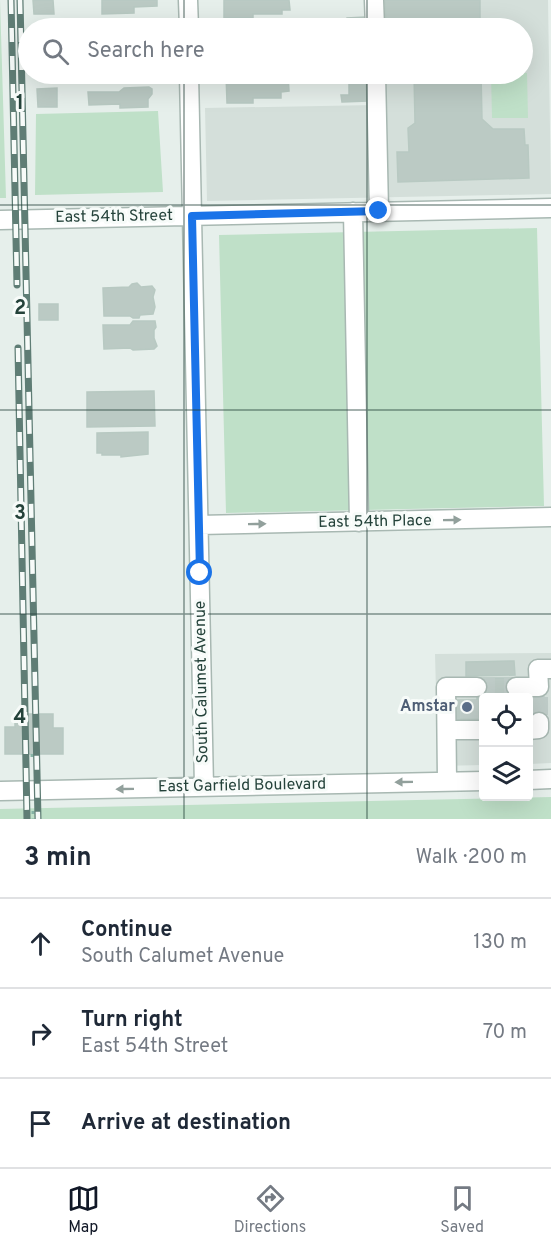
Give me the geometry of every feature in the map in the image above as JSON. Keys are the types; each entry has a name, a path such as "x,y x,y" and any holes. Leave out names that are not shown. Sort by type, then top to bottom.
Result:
{"street":[{"path":"188,0 189,18"},
{"path":"374,0 375,18"},
{"name":"South Calumet Avenue","path":"189,84 204,787"},
{"path":"376,84 379,211"},
{"name":"East 54th Street","path":"0,220 551,208"},
{"path":"353,212 359,522"},
{"name":"East 54th Place","path":"199,525 551,518"},
{"path":"527,691 538,669 551,669"},
{"path":"447,781 446,687 472,691"},
{"path":"447,730 474,727"},
{"path":"533,780 551,779"},
{"name":"East Garfield Boulevard","path":"0,791 479,780"}],"path":[{"path":"32,754 32,761"},
{"path":"33,811 33,819"}],"shaded area":[{"path":"374,0 548,0 551,194 207,201 205,108 376,105 376,84 533,84 533,18 375,18"},
{"path":"551,653 551,763 533,764 533,693 479,693 479,765 438,766 435,654"}],"green space":[{"path":"0,0 6,198 0,198"},
{"path":"491,84 527,84 528,118 492,118"},
{"path":"158,111 163,192 35,195 36,114"},
{"path":"537,228 544,506 226,513 219,235"},
{"path":"533,797 551,797 551,819 0,819 0,809 479,799 479,801 533,801"}],"building":[{"path":"33,0 53,0 54,14 34,14"},
{"path":"102,0 157,0 157,6 134,7 134,13 102,14"},
{"path":"224,0 289,0 290,10 282,10 282,14 253,14 253,18 224,18"},
{"path":"385,0 480,0 480,18 386,18"},
{"path":"226,84 289,84 289,91 281,92 281,98 253,98 253,103 227,103"},
{"path":"349,84 367,84 368,101 342,102 341,95 349,95"},
{"path":"414,84 481,84 482,119 493,129 524,129 525,145 528,145 529,178 398,182 397,152 409,152 408,128 415,123"},
{"path":"149,87 152,89 152,94 148,99 148,107 120,108 120,104 89,105 88,92 119,92 124,88"},
{"path":"57,88 57,107 38,107 37,89"},
{"path":"137,283 141,287 152,286 155,290 153,314 140,315 139,318 104,316 103,288 129,287"},
{"path":"39,304 58,304 58,320 39,320"},
{"path":"133,321 155,321 154,338 157,346 154,349 104,349 103,325 130,325"},
{"path":"154,391 155,426 87,427 87,392"},
{"path":"148,432 148,454 121,457 121,455 97,453 97,433"},
{"path":"514,661 515,675 466,676 466,662"},
{"name":"Amstar","path":"477,678 515,678 515,693 479,693 479,722 451,722 451,700 477,700"},
{"name":"Amstar","path":"533,697 544,697 544,722 533,722"},
{"path":"15,714 53,714 53,728 63,728 63,754 5,754 5,727 15,727"}],"tunnel":[{"path":"477,687 516,687"},
{"path":"539,697 539,722"},
{"path":"469,700 469,722"}],"railway":[{"path":"11,0 17,285"},
{"path":"20,0 20,18"},
{"path":"22,84 38,819"},
{"path":"18,348 27,819"}],"place":[{"name":"Amstar","path":"467,707"}],"route":[{"path":"200,573 192,216 379,211"}]}
